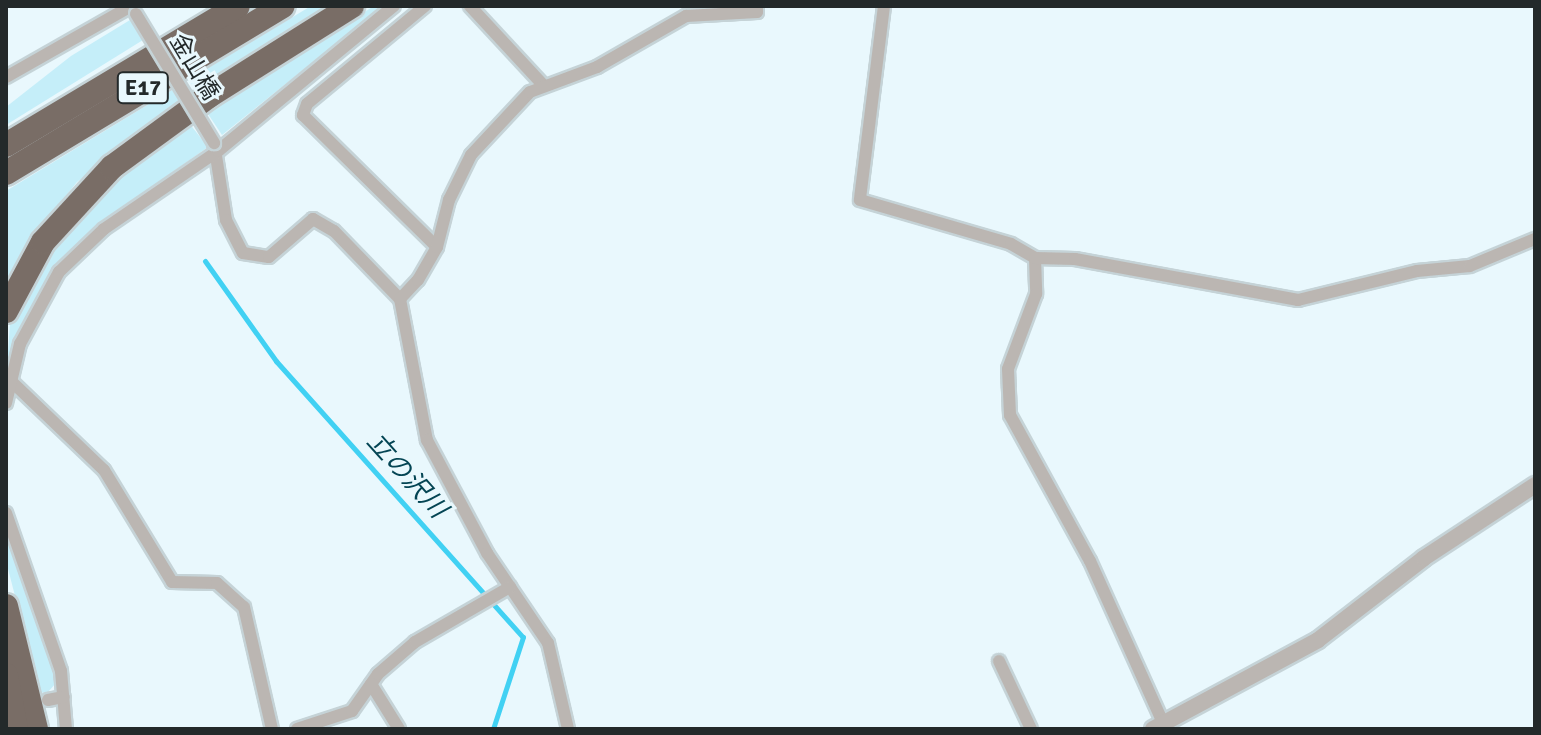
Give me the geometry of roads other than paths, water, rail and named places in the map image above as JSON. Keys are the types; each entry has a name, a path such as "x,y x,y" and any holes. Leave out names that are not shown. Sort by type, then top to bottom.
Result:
{"highway":[{"name":"E17","path":"6,145 238,6"},
{"name":"E17","path":"6,173 283,6"},
{"path":"6,311 43,242 112,167 209,96 352,6"},
{"path":"6,606 36,729"},
{"path":"6,675 16,729"}],"street":[{"path":"6,403 20,344 59,272 104,229 216,147 394,6"},
{"path":"425,6 307,104 303,115 437,247"},
{"path":"470,6 544,86"},
{"path":"400,299 418,280 437,247 449,200 471,155 530,92 597,67 686,16 757,12 757,6"},
{"path":"884,6 860,200 1011,244 1035,258 1075,259 1298,300 1417,271 1470,266 1535,239"},
{"path":"6,77 131,9"},
{"name":"金山橋","path":"131,9 216,147"},
{"path":"216,147 226,220 243,253 269,257 313,219 354,250 400,299 427,440 510,587 548,643 568,729"},
{"path":"1035,258 1036,294 1008,369 1010,415 1090,561 1160,727 1318,640 1424,558 1535,485"},
{"path":"10,380 104,470 172,582 217,583 244,607 272,729"},
{"path":"6,513 61,671 66,729"},
{"path":"297,729 352,711 371,684 415,642 510,587"},
{"path":"999,661 1031,729"},
{"path":"371,684 399,729"},
{"path":"48,700 64,697"}],"waterway":[{"name":"立の沢川","path":"205,261 276,361 523,637 493,729"}]}
